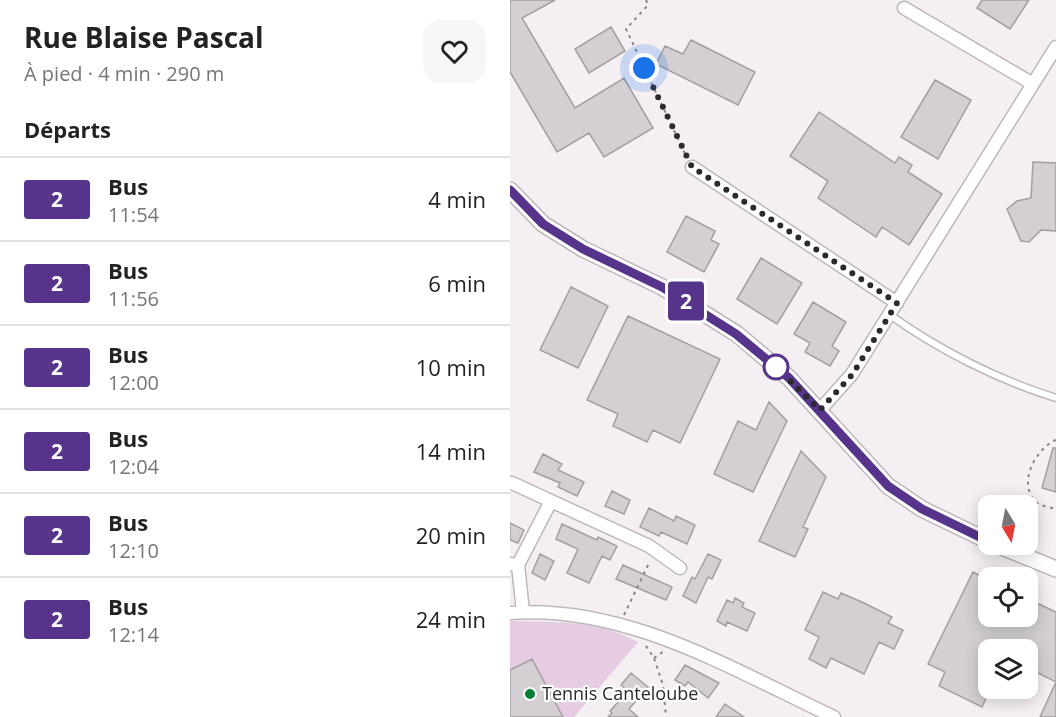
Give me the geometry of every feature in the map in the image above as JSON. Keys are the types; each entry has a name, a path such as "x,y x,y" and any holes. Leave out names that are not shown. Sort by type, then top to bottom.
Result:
{"street":[{"path":"904,8 1033,84"},
{"path":"820,410 852,375 1056,47"},
{"path":"692,167 897,303"},
{"path":"510,190 543,224 583,249 662,287 736,334 789,378 820,410 867,466 888,486 922,509 978,536"},
{"path":"512,483 655,550 680,568"},
{"path":"551,501 514,564 516,613 580,617 642,630 816,713 834,717"},
{"path":"1022,555 1056,569"}],"lane":[{"path":"890,315 929,341 1018,386 1056,398"}],"path":[{"path":"646,0 648,5 626,28 692,167"},
{"path":"1056,440 1035,456 1029,481 1031,495 1035,501 1056,509"},
{"path":"620,625 655,550"},
{"path":"642,630 663,686 666,717"}],"shaded area":[{"path":"510,621 560,622 592,626 638,642 574,717 510,717"}],"building":[{"path":"510,0 555,0 522,18 575,108 624,78 653,128 604,157 589,133 557,152 510,72"},
{"path":"982,0 1029,0 1010,29 977,8"},
{"path":"611,27 625,51 589,73 575,49"},
{"path":"691,40 755,72 738,105 656,64 665,46 683,54"},
{"path":"935,80 971,100 938,159 901,137"},
{"path":"819,112 895,163 899,157 912,165 908,172 942,194 909,245 882,227 876,237 818,198 828,181 790,156"},
{"path":"1033,162 1056,163 1056,231 1041,230 1029,242 1021,241 1007,209 1017,201 1031,198"},
{"path":"686,216 715,231 711,240 719,244 704,272 667,252"},
{"path":"761,258 802,283 777,324 737,299"},
{"path":"571,287 608,306 578,368 540,350"},
{"path":"813,302 846,322 832,346 839,351 830,366 805,352 810,343 794,334"},
{"path":"628,316 720,359 680,443 653,430 647,442 613,426 618,414 587,400"},
{"path":"769,402 787,421 753,492 714,474 738,421 756,430"},
{"path":"1053,448 1056,448 1056,492 1042,488"},
{"path":"801,451 826,477 803,527 808,529 795,557 759,541"},
{"path":"543,454 562,464 558,470 584,482 577,496 558,487 560,483 534,472"},
{"path":"612,491 630,500 624,514 605,506"},
{"path":"649,508 674,521 676,516 695,525 687,544 661,532 659,536 640,527"},
{"path":"510,523 524,530 518,543 510,540"},
{"path":"562,524 597,540 598,537 617,546 610,560 602,556 589,583 567,573 578,549 556,539"},
{"path":"540,554 554,561 545,580 532,573"},
{"path":"708,554 721,560 712,579 708,577 696,603 683,596 692,577 695,579"},
{"path":"623,565 672,587 666,600 616,579"},
{"path":"973,572 978,575 978,627 1038,627 1038,604 1056,612 1056,682 1038,673 1038,639 978,639 978,699 986,699 982,707 939,686 945,672 928,664"},
{"path":"823,592 838,599 841,593 864,603 892,617 888,623 903,630 894,649 879,642 864,674 831,658 826,668 809,659 819,637 805,630"},
{"path":"735,598 744,603 742,607 755,613 747,631 727,622 726,626 717,621 727,600 733,603"},
{"name":"Tennis Canteloube","path":"532,659 563,717 510,717 510,670"},
{"path":"685,665 719,683 708,698 688,682 685,686 675,680"},
{"path":"631,673 648,687 629,709 638,717 608,717 612,713 610,711 628,691 621,685"},
{"path":"1056,682 1056,717 1040,717"},
{"path":"725,704 744,717 716,717"}],"bus line":[{"name":"2","path":"510,190 543,224 583,249 662,287 700,309 736,334 789,378 820,410 867,466 888,486 922,509 978,536"}],"place":[{"name":"Tennis Canteloube","path":"530,694"}],"route":[{"path":"644,68 692,167 897,303 852,375 820,410 776,367"}]}
